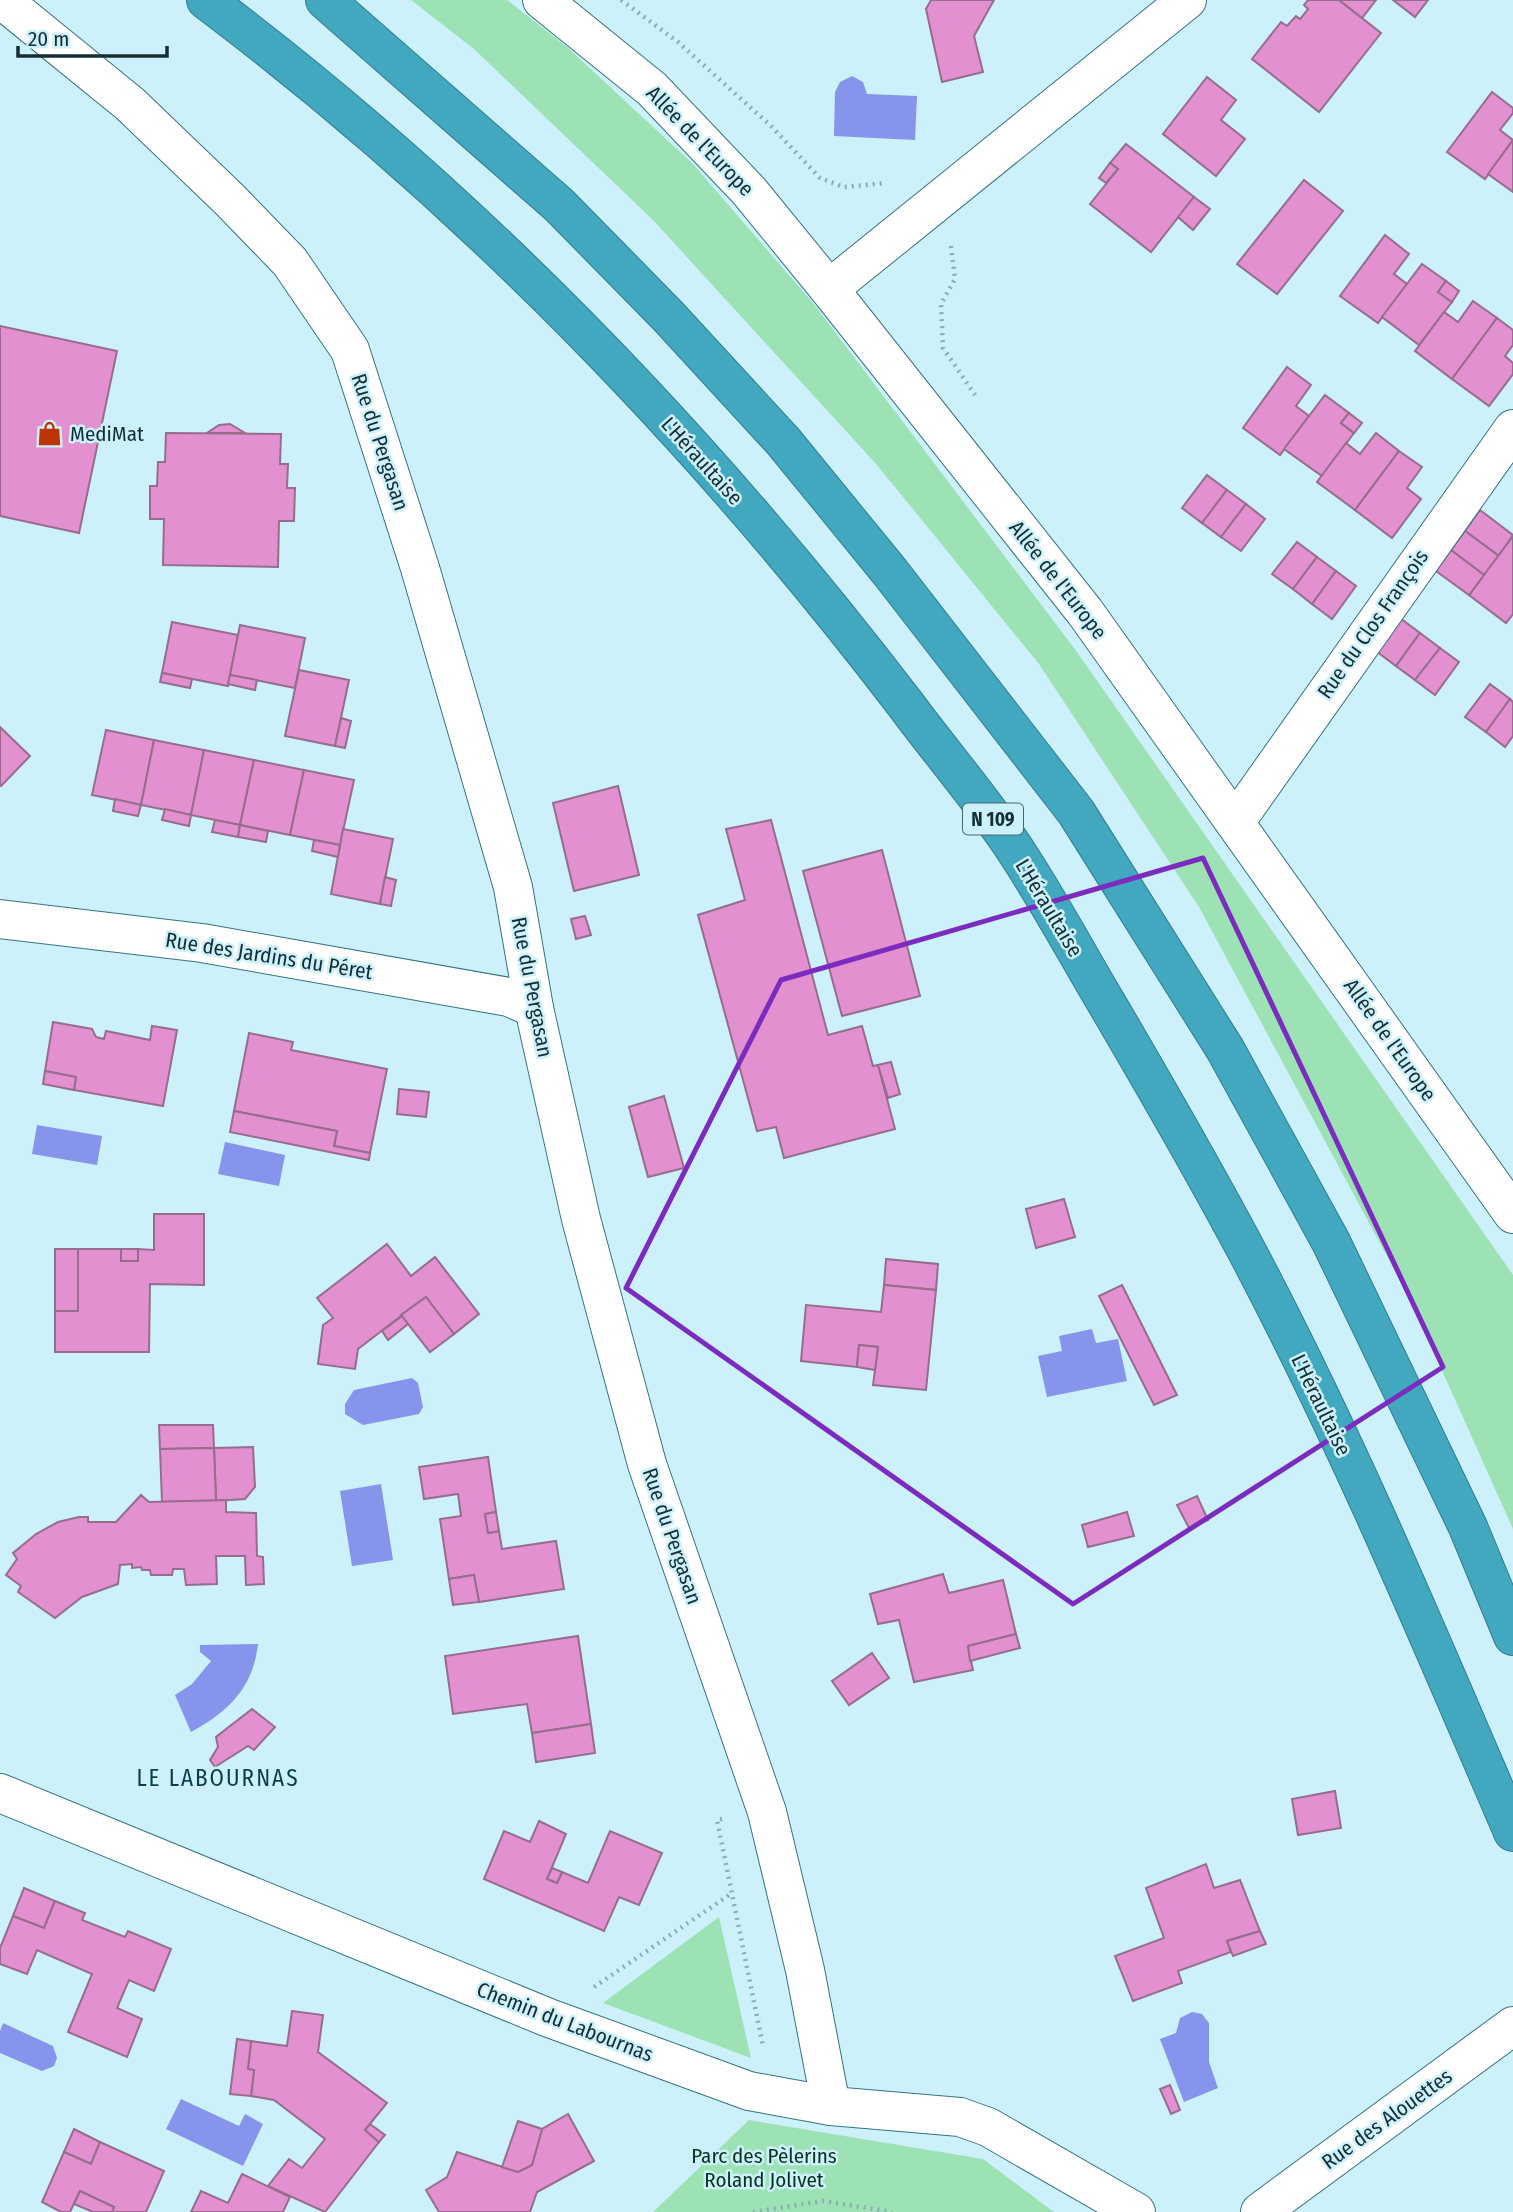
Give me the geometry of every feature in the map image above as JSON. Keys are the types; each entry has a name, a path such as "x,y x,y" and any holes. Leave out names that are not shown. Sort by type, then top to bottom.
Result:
{"highway":[{"name":"L'Héraultaise","path":"206,0 262,43 440,194 615,366 722,481 835,613 1011,842 1152,1081 1252,1261 1391,1548 1513,1832"},
{"path":"325,0 559,205 783,441 882,562 1076,812 1225,1049 1331,1242 1468,1527 1513,1636"}],"street":[{"name":"Rue du Pergasan","path":"2,0 130,104 230,200 290,262 350,350 420,568 513,887 534,1008 581,1219 647,1464 768,1812 805,1970 831,2106"},
{"name":"Allée de l'Europe","path":"542,0 652,89 749,191 829,289 1085,612 1513,1214"},
{"path":"829,289 1187,0"},
{"name":"Rue du Clos François","path":"1236,821 1513,429"},
{"name":"Rue des Jardins du Péret","path":"0,919 202,943 509,997 534,1008"},
{"name":"Chemin du Labournas","path":"0,1793 549,2018 750,2091 831,2106 960,2117 988,2127 1136,2212"},
{"name":"Rue des Alouettes","path":"1260,2212 1513,2026"}],"path":[{"path":"768,1812 717,1820 774,2095"},
{"path":"549,2018 732,1893"},
{"path":"753,2212 823,2201 892,2212"}],"highlighted area":[{"path":"1203,858 1443,1367 1073,1604 626,1288 781,980"}],"green space":[{"path":"411,0 507,0 567,47 693,164 813,303 1077,652 1513,1275 1513,1529 1410,1299 1199,907 1039,664 877,465 653,220 474,49"},
{"path":"719,1917 751,2058 603,2003"},
{"name":"Parc des Pèlerins Roland Jolivet","path":"749,2120 983,2159 1054,2212 653,2212"}],"water":[{"path":"852,76 863,82 867,94 917,96 915,140 834,136 835,92 840,82"},
{"path":"37,1125 102,1136 97,1165 32,1154"},
{"path":"225,1142 285,1155 279,1186 218,1174"},
{"path":"1092,1329 1096,1343 1118,1339 1127,1381 1047,1397 1038,1356 1062,1351 1059,1336"},
{"path":"412,1378 418,1383 423,1407 419,1414 363,1425 345,1414 345,1404 354,1390"},
{"path":"381,1484 393,1560 352,1566 340,1491"},
{"path":"258,1644 251,1674 236,1697 216,1716 191,1732 175,1695 192,1684 211,1661 200,1652 200,1645"},
{"path":"1192,2012 1202,2014 1209,2023 1209,2062 1218,2088 1184,2102 1160,2039 1176,2033 1180,2018"},
{"path":"3,2023 53,2046 57,2058 54,2066 42,2071 0,2053 0,2031"},
{"path":"181,2099 239,2126 245,2114 263,2124 243,2166 166,2129"}],"building":[{"path":"931,0 994,0 974,36 983,72 942,82 926,9"},
{"path":"1308,0 1339,0 1381,33 1319,112 1252,59 1281,22 1287,26 1296,16 1300,19 1308,9 1304,5"},
{"path":"1339,0 1376,0 1362,18"},
{"path":"1393,0 1428,0 1415,17"},
{"path":"1207,77 1236,100 1221,120 1245,139 1216,176 1163,134"},
{"path":"1492,92 1513,108 1513,113 1500,130 1513,140 1485,179 1447,152"},
{"path":"1513,140 1513,192 1488,174"},
{"path":"1126,144 1194,197 1151,252 1090,204 1118,169 1110,163"},
{"path":"1110,163 1118,169 1106,183 1099,178"},
{"path":"1304,180 1343,211 1277,294 1237,264"},
{"path":"1194,197 1210,209 1193,230 1178,217"},
{"path":"1385,235 1409,254 1394,274 1407,284 1378,323 1340,296"},
{"path":"1422,264 1446,281 1438,292 1452,302 1419,345 1382,317"},
{"path":"1446,281 1459,291 1452,302 1438,292"},
{"path":"1473,301 1497,318 1452,379 1415,351 1444,312 1458,322"},
{"path":"1497,318 1513,330 1513,345 1505,356 1513,363 1513,374 1489,406 1452,379"},
{"name":"MediMat","path":"0,326 117,351 79,533 0,516"},
{"path":"1287,367 1311,385 1296,406 1309,416 1280,455 1243,428"},
{"path":"1325,395 1349,413 1341,423 1354,433 1322,476 1284,449"},
{"path":"1349,413 1362,423 1354,433 1341,423"},
{"path":"230,424 245,433 207,433 219,425"},
{"path":"166,433 281,434 280,464 288,464 287,488 295,488 294,521 279,521 278,567 163,565 164,519 150,519 150,486 157,486 158,462 165,462"},
{"path":"1376,433 1399,451 1355,510 1317,482 1346,443 1360,454"},
{"path":"1399,451 1422,467 1407,488 1421,499 1392,538 1355,510"},
{"path":"1207,475 1227,490 1202,523 1182,508"},
{"path":"1227,490 1246,504 1221,537 1202,523"},
{"path":"1246,504 1265,519 1241,551 1221,537"},
{"path":"1480,510 1513,535 1499,556 1465,531"},
{"path":"1465,531 1499,556 1484,575 1451,550"},
{"path":"1513,536 1513,614 1506,623 1469,595"},
{"path":"1297,542 1317,557 1293,589 1272,574"},
{"path":"1451,550 1484,575 1469,595 1436,571"},
{"path":"1317,557 1336,571 1312,604 1293,589"},
{"path":"1336,571 1356,586 1332,619 1312,604"},
{"path":"1400,618 1420,633 1396,666 1376,651"},
{"path":"172,622 238,635 228,686 162,673"},
{"path":"240,625 305,638 295,688 230,675"},
{"path":"1420,633 1440,648 1415,680 1396,666"},
{"path":"1440,648 1459,662 1435,695 1415,680"},
{"path":"299,670 349,680 335,746 285,736"},
{"path":"162,673 192,679 190,688 160,682"},
{"path":"230,675 257,680 255,690 228,684"},
{"path":"1490,684 1510,699 1486,732 1465,717"},
{"path":"1510,699 1513,702 1513,736 1505,747 1486,732"},
{"path":"341,718 351,721 345,748 335,746"},
{"path":"0,727 30,756 1,786 0,785"},
{"path":"106,730 154,740 141,805 92,795"},
{"path":"154,740 204,750 191,815 141,805"},
{"path":"204,750 254,760 240,825 191,815"},
{"path":"254,760 304,770 290,835 240,825"},
{"path":"304,770 354,780 340,845 290,835"},
{"path":"618,786 639,875 574,891 553,803"},
{"path":"115,799 141,805 138,816 113,811"},
{"path":"165,809 191,815 189,826 162,820"},
{"path":"215,820 240,825 238,837 212,832"},
{"path":"771,820 828,1035 862,1026 873,1066 878,1065 895,1129 784,1158 776,1127 757,1131 698,915 745,900 726,829"},
{"path":"240,825 268,831 266,842 238,837"},
{"path":"343,829 393,839 380,904 331,894"},
{"path":"314,840 340,845 338,857 312,851"},
{"path":"882,850 920,996 842,1016 803,871"},
{"path":"385,877 396,880 391,906 380,904"},
{"path":"585,916 591,935 576,939 571,919"},
{"path":"53,1022 92,1029 96,1037 104,1039 106,1031 150,1040 152,1026 177,1030 163,1106 74,1090 76,1077 45,1071"},
{"path":"249,1033 293,1042 291,1050 387,1069 370,1153 334,1146 337,1131 234,1111"},
{"path":"891,1062 900,1094 888,1098 878,1065"},
{"path":"45,1071 76,1077 74,1090 43,1084"},
{"path":"399,1089 429,1092 426,1117 397,1114"},
{"path":"664,1096 684,1168 648,1177 629,1107"},
{"path":"234,1111 337,1131 334,1146 370,1153 369,1160 230,1132"},
{"path":"1064,1199 1075,1237 1036,1248 1026,1209"},
{"path":"154,1214 204,1214 204,1285 150,1284 149,1352 55,1352 55,1311 78,1311 78,1249 121,1249 121,1261 138,1261 138,1249 154,1250"},
{"path":"387,1244 411,1276 435,1257 479,1314 454,1334 426,1297 358,1349 355,1369 318,1364 323,1325 333,1318 317,1298"},
{"path":"55,1249 78,1249 78,1311 55,1311"},
{"path":"121,1249 138,1249 138,1261 121,1261"},
{"path":"886,1259 938,1264 936,1290 884,1285"},
{"path":"884,1285 936,1290 926,1390 873,1385 878,1347 859,1345 857,1367 801,1361 806,1305 881,1312"},
{"path":"1122,1285 1177,1395 1154,1405 1099,1296"},
{"path":"426,1297 454,1334 430,1352 401,1315"},
{"path":"402,1316 408,1324 388,1340 382,1331"},
{"path":"859,1345 878,1347 875,1370 857,1367"},
{"path":"159,1425 213,1425 214,1448 160,1449"},
{"path":"253,1447 255,1487 245,1499 216,1501 214,1448"},
{"path":"214,1448 216,1501 162,1502 160,1449"},
{"path":"488,1457 496,1512 485,1514 488,1533 499,1531 502,1549 556,1541 564,1589 479,1602 474,1575 449,1579 440,1519 461,1516 458,1494 424,1499 419,1467"},
{"path":"141,1495 149,1502 226,1500 226,1512 256,1513 257,1556 263,1557 264,1584 246,1585 245,1556 216,1556 217,1584 186,1585 184,1569 173,1569 172,1575 151,1575 150,1570 132,1568 132,1564 120,1565 118,1584 82,1597 55,1618 18,1592 21,1586 6,1575 17,1559 13,1553 36,1534 58,1522 79,1517 88,1517 88,1522 116,1522"},
{"path":"1197,1496 1208,1520 1189,1528 1177,1505"},
{"path":"496,1512 499,1531 488,1533 485,1514"},
{"path":"1127,1512 1134,1536 1088,1547 1082,1525"},
{"path":"943,1574 949,1593 1003,1580 1016,1634 968,1646 973,1670 914,1682 899,1620 878,1624 870,1594"},
{"path":"474,1575 479,1602 453,1605 449,1579"},
{"path":"1016,1634 1020,1648 970,1661 968,1646"},
{"path":"578,1636 591,1724 532,1733 527,1704 453,1714 445,1656"},
{"path":"872,1653 889,1678 849,1705 832,1681"},
{"path":"252,1709 275,1727 254,1750 248,1746 215,1767 210,1760 218,1747 216,1737"},
{"path":"591,1724 595,1753 536,1762 532,1733"},
{"path":"1335,1791 1341,1828 1298,1835 1292,1799"},
{"path":"539,1821 566,1834 547,1879 557,1883 562,1872 588,1883 610,1831 662,1853 639,1905 619,1897 604,1931 484,1879 504,1831 530,1842"},
{"path":"1206,1864 1214,1888 1240,1880 1260,1931 1227,1941 1231,1952 1178,1971 1182,1983 1133,2001 1115,1956 1164,1938 1146,1888"},
{"path":"552,1868 562,1872 557,1883 547,1879"},
{"path":"24,1888 55,1901 44,1928 13,1916"},
{"path":"55,1901 85,1913 82,1920 125,1937 128,1931 171,1949 154,1991 129,1980 117,2008 142,2019 127,2057 68,2032 92,1974 37,1950 27,1974 0,1964 0,1948 13,1916 44,1928"},
{"path":"1260,1931 1266,1944 1233,1956 1227,1941"},
{"path":"292,2011 323,2015 318,2052 387,2103 365,2130 379,2142 325,2212 268,2186 289,2159 302,2168 325,2139 274,2100 251,2096 254,2070 248,2069 251,2041 287,2046"},
{"path":"237,2039 251,2041 248,2069 254,2070 251,2096 230,2094"},
{"path":"1170,2085 1180,2110 1171,2114 1160,2089"},
{"path":"568,2114 594,2161 537,2192 530,2212 439,2212 426,2190 447,2177 457,2152 518,2172 532,2165 542,2129"},
{"path":"518,2121 542,2129 532,2165 518,2172 502,2167"},
{"path":"370,2124 385,2135 379,2142 365,2130"},
{"path":"74,2129 100,2142 91,2164 64,2152"},
{"path":"100,2142 164,2171 146,2212 112,2212 114,2207 80,2191 70,2212 61,2212 42,2202 64,2152 91,2164"},
{"path":"242,2174 290,2197 283,2212 191,2212 201,2191 228,2203"},
{"path":"80,2191 114,2207 112,2212 93,2212 74,2204"}],"place":[{"name":"MediMat","path":"50,434"}],"district":[{"name":"LE LABOURNAS","path":"218,1778"}]}
